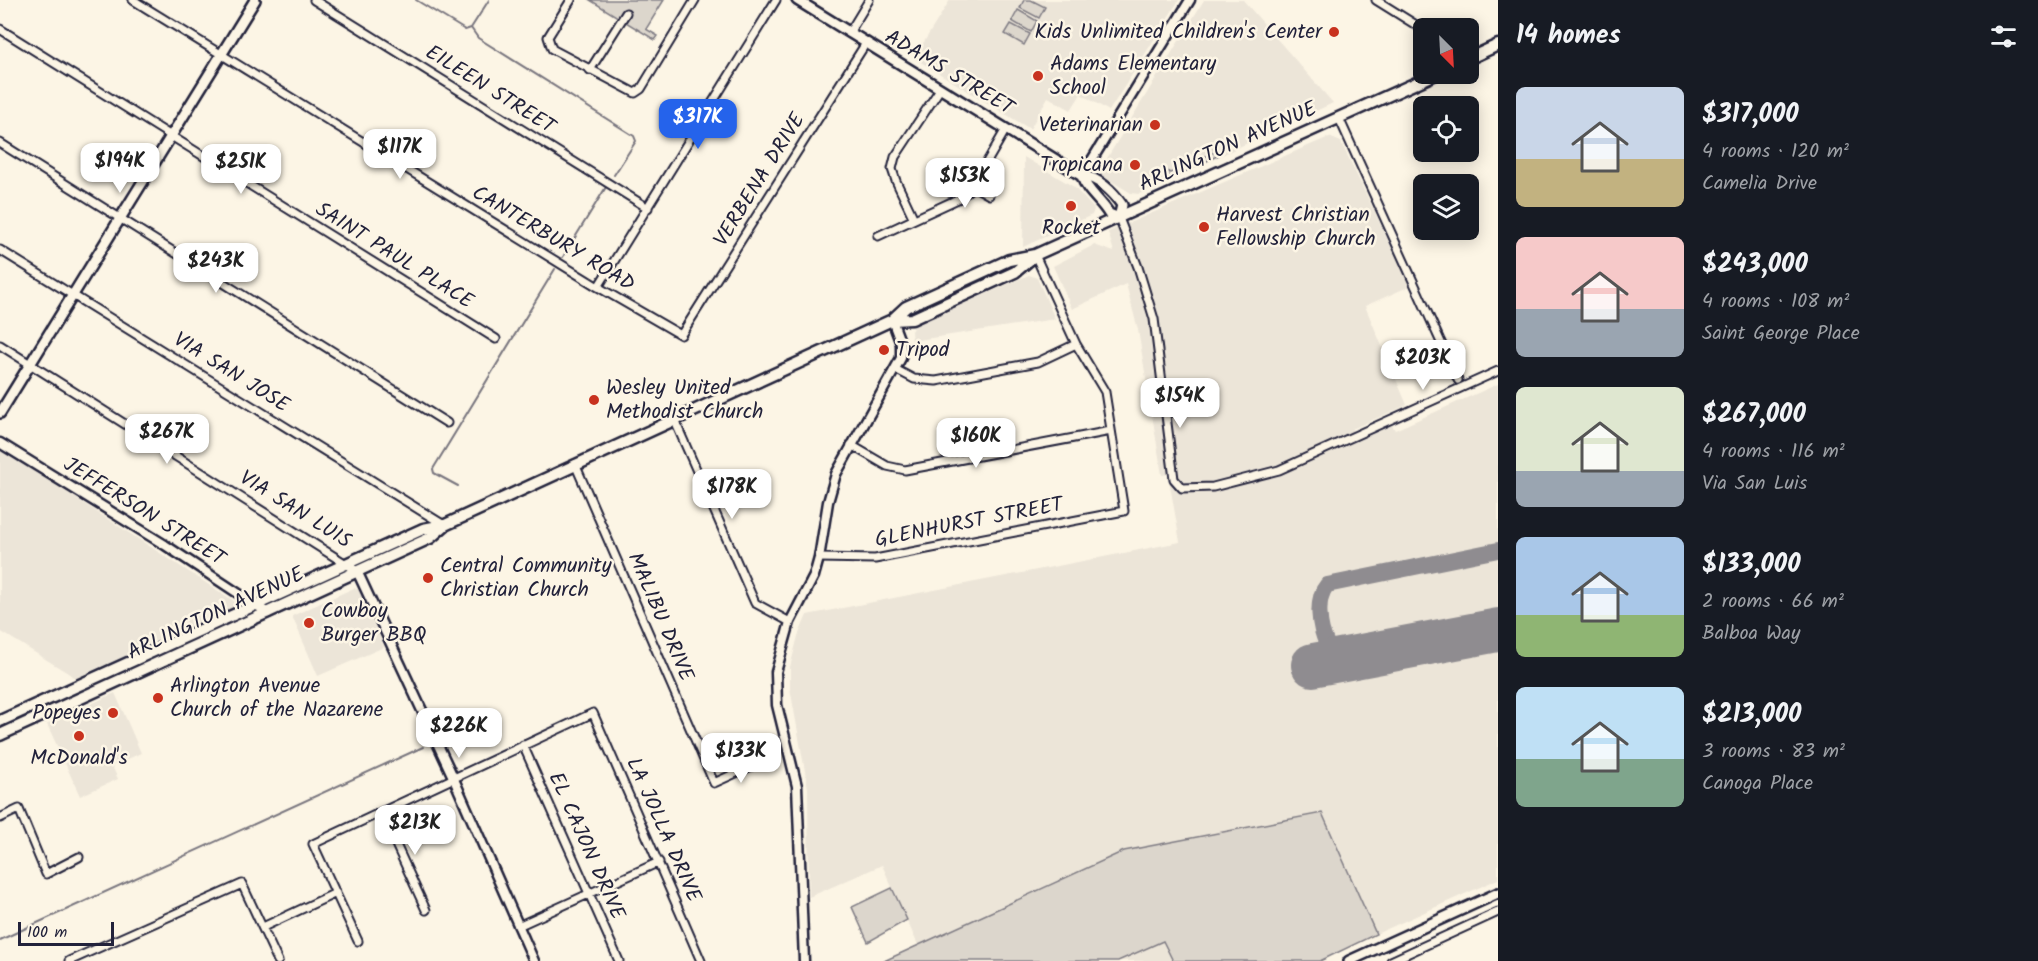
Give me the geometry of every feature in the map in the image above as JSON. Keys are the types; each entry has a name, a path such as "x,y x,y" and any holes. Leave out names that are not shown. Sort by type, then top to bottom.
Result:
{"main road":[{"path":"0,413 255,0"},
{"name":"ADAMS STREET","path":"797,0 1082,176 1096,181 1113,193 1122,205 1119,218 1109,214 1103,203 1084,183 1082,176"},
{"path":"1479,54 1498,45"},
{"name":"ARLINGTON AVENUE","path":"0,721 258,606 430,538 445,525 575,464 892,320 912,319 1015,272 1035,255 1415,84"},
{"name":"ARLINGTON AVENUE","path":"0,735 268,613 352,567"},
{"path":"1349,961 1498,892"}],"street":[{"name":"CANTERBURY ROAD","path":"133,0 598,287 681,335"},
{"name":"EILEEN STREET","path":"314,0 648,208"},
{"path":"571,0 548,38 548,44 552,49 635,93 641,89 694,0"},
{"path":"598,287 777,0"},
{"path":"849,33 869,0"},
{"path":"1082,176 1191,0"},
{"path":"1376,0 1413,23"},
{"path":"590,70 626,13"},
{"name":"SAINT PAUL PLACE","path":"0,29 496,339"},
{"name":"VERBENA DRIVE","path":"681,335 866,43"},
{"path":"914,219 892,169 895,157 940,89"},
{"path":"1339,118 1458,380"},
{"path":"878,236 960,198 973,186 1006,129"},
{"path":"0,143 447,423"},
{"path":"973,186 989,195"},
{"path":"1119,218 1141,275 1154,319 1174,479 1182,488 1213,487 1280,470 1498,371"},
{"name":"VIA SAN JOSE","path":"0,250 445,525"},
{"path":"851,445 886,466 905,470 1111,431 1105,392 1076,344 1035,255"},
{"path":"804,961 798,786 776,693 780,653 790,622 814,576 831,488 851,445 895,369 902,351 892,320"},
{"path":"895,369 914,379 936,381 1038,362 1076,344"},
{"name":"VIA SAN LUIS","path":"0,345 352,567"},
{"path":"674,419 755,603 790,622"},
{"name":"GLENHURST STREET","path":"819,558 875,559 1124,511 1111,431"},
{"name":"JEFFERSON STREET","path":"0,443 268,613"},
{"name":"MALIBU DRIVE","path":"575,464 714,783 758,763"},
{"path":"352,567 453,777 518,926 529,960"},
{"path":"238,615 246,605 243,597"},
{"name":"LA JOLLA DRIVE","path":"523,744 593,713 701,961"},
{"path":"358,941 313,844 446,783 453,777 523,744"},
{"name":"EL CAJON DRIVE","path":"523,744 619,961"},
{"path":"0,818 19,809 46,874 79,858"},
{"path":"381,812 426,910"},
{"path":"518,926 659,862"},
{"path":"69,961 242,884 278,961"},
{"path":"263,927 336,893"},
{"path":"1391,961 1405,958 1498,912"}],"shaded area":[{"path":"590,0 664,0 646,29 658,36 655,40"},
{"name":"Adams Elementary School","path":"950,0 1179,0 1109,111 1081,94 1071,110 1048,97 1030,129 914,58"},
{"path":"1024,0 1031,0 1045,7 1039,18 1020,8"},
{"path":"1204,0 1243,0 1333,103 1139,194 1131,193 1098,173"},
{"path":"1018,10 1037,21 1031,32 1012,21"},
{"path":"1011,24 1030,34 1024,45 1005,34"},
{"path":"1329,137 1341,142 1410,286 1365,306 1407,405 1352,429 1356,441 1392,425 1395,430 1498,384 1498,879 1376,934 1322,813 1124,851 918,945 882,865 809,897 808,788 790,688 790,667 798,636 807,615 1180,542 1168,474 1162,475 1138,330 1126,284 1072,309 1053,266 1094,245 1114,252 1108,232"},
{"path":"1213,148 1219,155 1170,179 1166,170 1170,173 1189,164 1187,160 1191,163 1215,152"},
{"path":"1024,157 1074,187 1094,209 1092,215 1023,247"},
{"path":"1029,275 1037,278 1055,319 912,341 911,331 914,326"},
{"path":"0,449 240,605 76,678 0,631"},
{"path":"354,588 359,590 384,647 318,676 292,616"},
{"path":"115,693 141,753 112,766 118,779 80,796 47,724"},
{"path":"1322,813 1376,934 1320,961 1173,961 1163,941 1118,961 884,961 1124,851"},
{"path":"892,888 907,920 868,942 852,907"},
{"path":"1163,940 1173,961 1118,961"}],"waterway":[{"path":"416,0 465,30 471,28 489,0"},
{"path":"471,28 478,38 634,136 636,141 614,175"},
{"path":"563,257 606,187"},
{"path":"458,486 434,473 433,469 555,269"},
{"path":"0,940 423,747"}],"taxiway":[{"path":"1344,659 1328,646 1322,630 1320,606 1323,591 1327,585 1498,550"}],"runway":[{"path":"1313,665 1498,630"}],"place":[{"name":"Kids Unlimited Children's Center","path":"1334,32"},
{"name":"Adams Elementary School","path":"1038,76"},
{"name":"Veterinarian","path":"1155,125"},
{"name":"Tropicana","path":"1135,165"},
{"name":"Rocket","path":"1071,206"},
{"name":"Harvest Christian Fellowship Church","path":"1204,227"},
{"name":"Tripod","path":"884,350"},
{"name":"Wesley United Methodist Church","path":"594,400"},
{"name":"Central Community Christian Church","path":"428,578"},
{"name":"Cowboy Burger BBQ","path":"309,623"},
{"name":"Arlington Avenue Church of the Nazarene","path":"158,698"},
{"name":"Popeyes","path":"113,713"},
{"name":"McDonald's","path":"79,736"}]}
